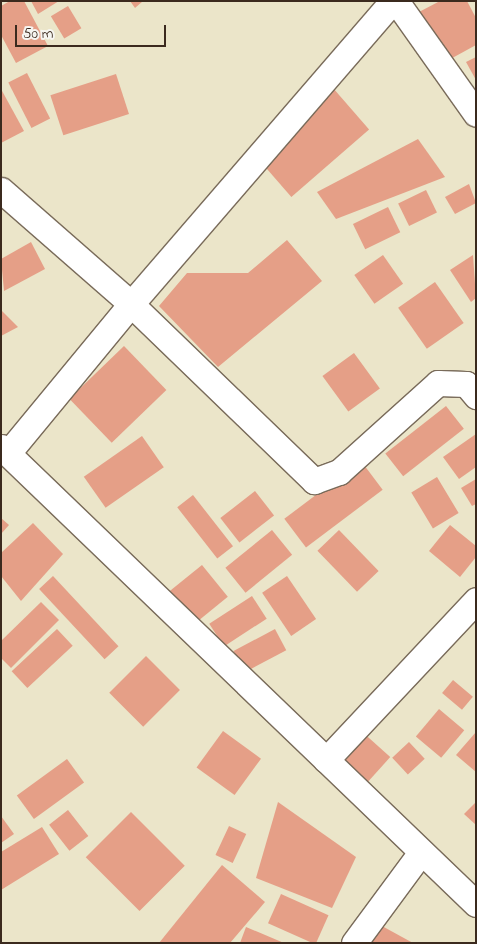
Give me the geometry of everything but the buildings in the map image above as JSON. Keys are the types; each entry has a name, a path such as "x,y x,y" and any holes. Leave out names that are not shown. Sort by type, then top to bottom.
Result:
{"street":[{"path":"476,114 395,1 5,450 476,904"},
{"path":"1,190 131,304 314,481 340,472 438,383 466,384 476,396"},
{"path":"326,760 476,600"},
{"path":"354,943 421,852"}]}
